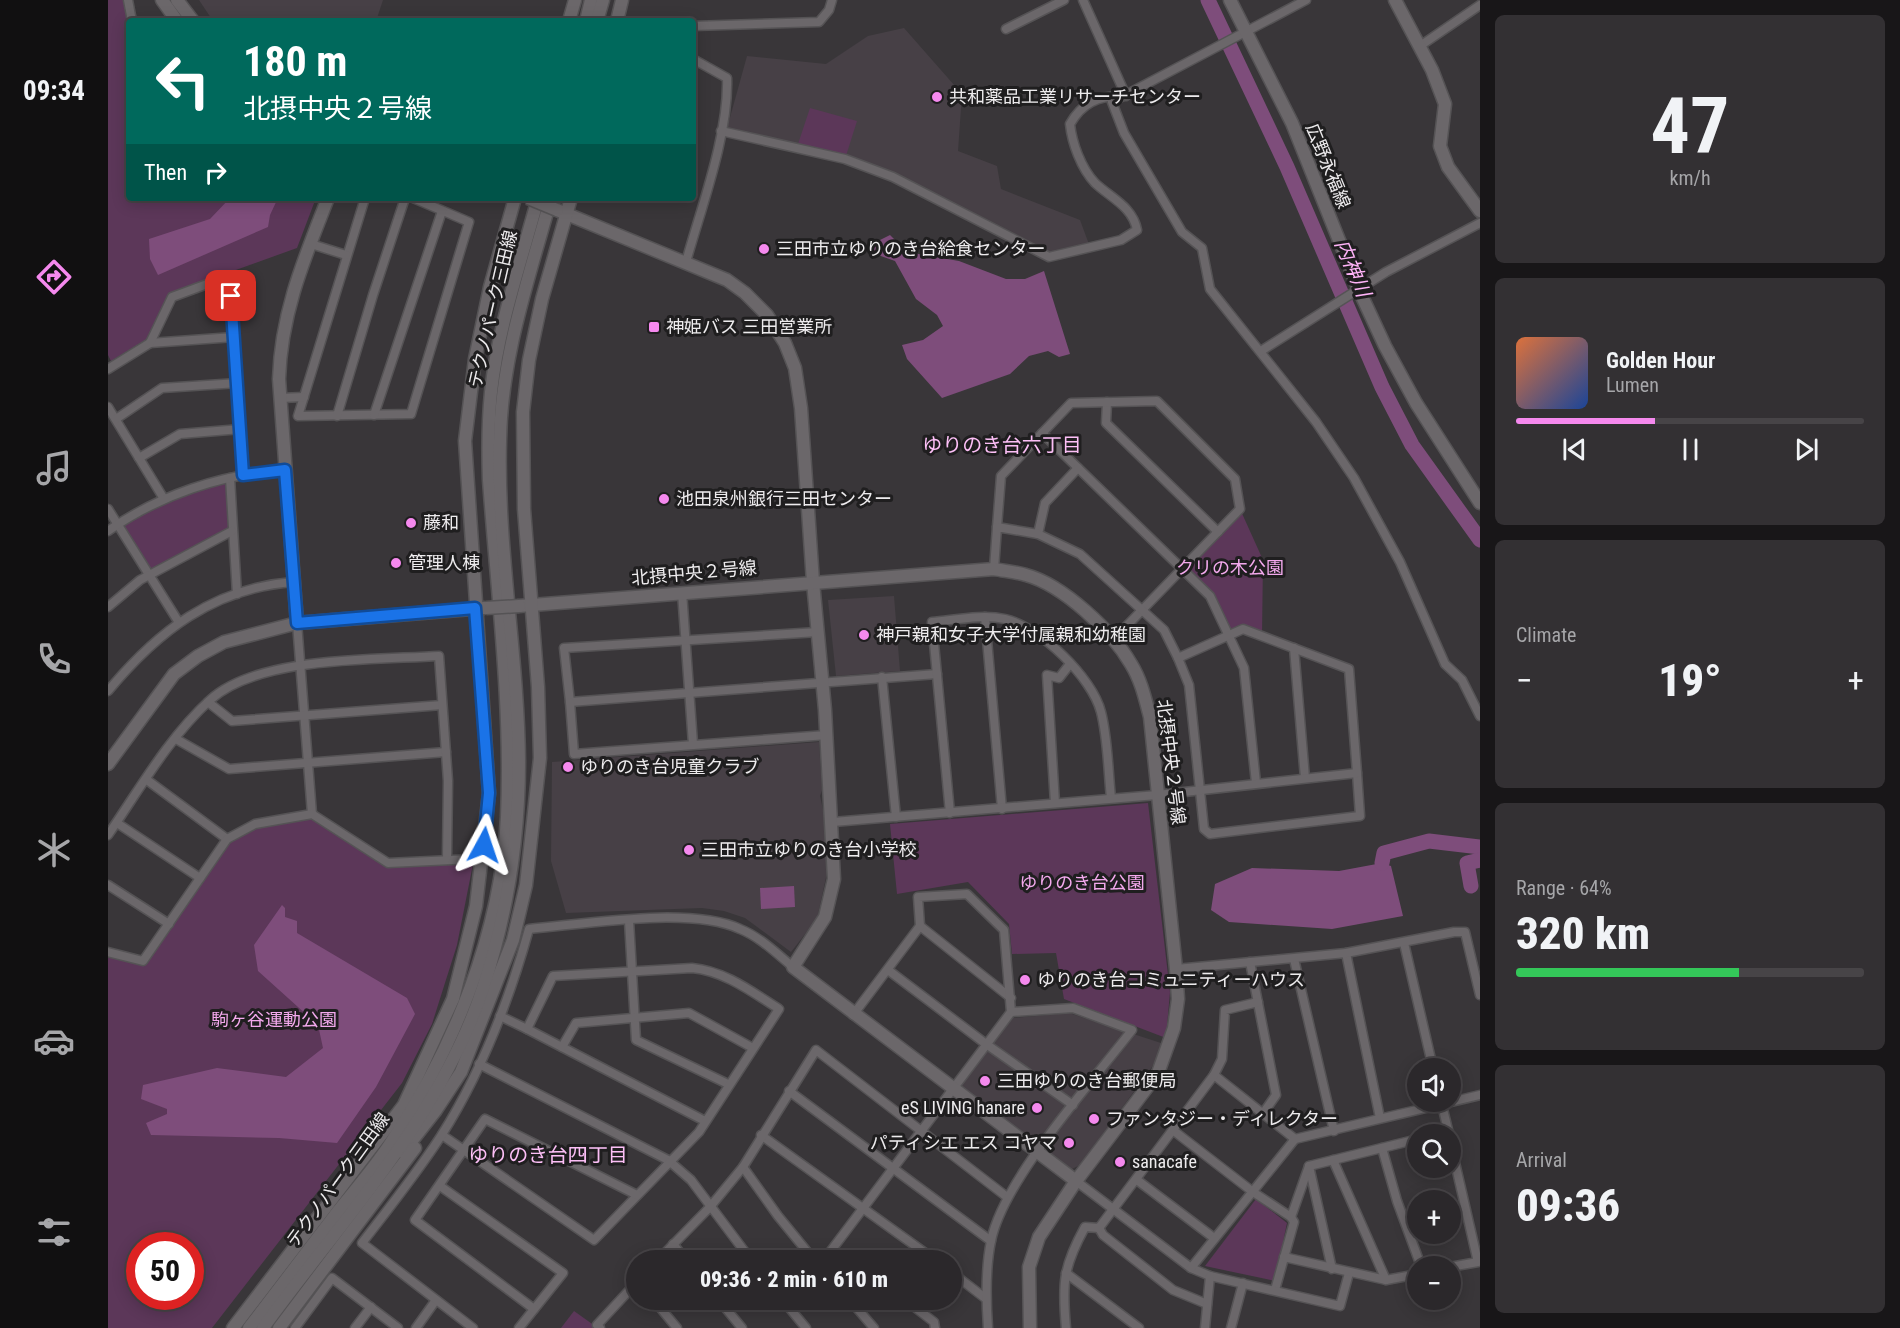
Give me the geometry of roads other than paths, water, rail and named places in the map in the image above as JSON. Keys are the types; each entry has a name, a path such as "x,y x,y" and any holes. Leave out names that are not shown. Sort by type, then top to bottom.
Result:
{"main road":[{"path":"162,0 175,18"},
{"path":"177,0 191,18"},
{"path":"570,18 576,0"},
{"path":"587,18 591,0"},
{"path":"598,18 603,0"},
{"path":"618,18 622,0"},
{"name":"広野永福線","path":"1230,0 1292,123 1359,290 1416,403 1480,503"},
{"path":"1396,0 1420,46 1445,104 1440,146 1448,167 1480,211"},
{"path":"297,623 280,398 280,347 285,315 327,201"},
{"path":"362,1180 369,1161 404,1105 453,999 476,906 489,793 481,608 465,441 475,359 490,287 514,201"},
{"path":"535,201 727,280 756,304 776,328 795,368 802,414 833,822 834,879 831,900 818,930 793,967 1076,1181"},
{"name":"テクノパーク三田線","path":"263,1328 273,1306 395,1136 458,1020 484,945 500,876 507,819 508,760 488,440 491,390 498,353 537,201"},
{"name":"テクノパーク三田線","path":"249,1328 273,1306 389,1163 432,1096 468,1025 483,989 510,878 517,819 519,761 500,440 509,355 550,201"},
{"path":"389,1163 407,1149 461,1072 513,940 526,885 540,758 533,605 524,509 523,412 529,360 542,299 562,212 569,201"},
{"name":"北摂中央２号線","path":"481,608 994,569 1026,575 1043,582 1071,600 1113,640 1131,664 1143,690 1150,717 1178,999 1174,1028 1158,1073 1076,1181 1040,1237 1029,1267 1030,1328"},
{"path":"108,764 174,674 198,656 244,635 297,623 481,608"},
{"path":"233,1328 404,1105"},
{"path":"279,1328 418,1144 436,1110"},
{"path":"244,1328 273,1306"},
{"path":"270,1328 273,1306"}],"street":[{"path":"129,0 132,18"},
{"path":"696,26 819,22 829,10 832,0"},
{"path":"1006,29 1064,0"},
{"path":"1083,0 1126,96"},
{"path":"1306,0 1112,102 1124,133 1182,232 1202,248 1209,289 1316,422 1354,478 1400,562 1445,664 1462,680 1480,716"},
{"path":"1420,46 1480,5"},
{"path":"686,262 728,97 727,78 696,61"},
{"path":"721,131 845,159 893,177 1049,256 1121,240 1137,231 1130,211 1096,183 1086,171 1070,124 1081,110 1100,96 1126,96"},
{"path":"364,201 298,416 411,414 469,222 420,201"},
{"path":"337,416 404,201"},
{"path":"374,415 442,211"},
{"path":"1261,351 1386,272 1480,223"},
{"path":"311,244 346,255"},
{"path":"150,343 172,297 229,276 243,475"},
{"path":"108,369 150,343 234,337"},
{"path":"116,419 162,388 238,383"},
{"path":"280,398 304,397"},
{"path":"994,569 1001,476 1071,403 1157,401 1235,479 1240,509 1113,640"},
{"path":"1107,402 1106,423 1218,532"},
{"path":"108,407 164,499"},
{"path":"139,458 180,434 241,429"},
{"path":"1042,433 1210,596 1244,668 1256,783"},
{"path":"1038,534 1045,502 1078,468"},
{"path":"108,531 164,499 230,478 285,470"},
{"path":"230,478 237,594"},
{"path":"108,509 178,621"},
{"path":"997,527 1038,534 1080,554 1164,630 1189,685 1204,828 1210,834 1360,816 1348,669 1243,629 1178,658"},
{"path":"108,607 149,575 232,531"},
{"path":"108,691 139,654 178,621 237,594 293,582"},
{"path":"682,592 693,744"},
{"path":"985,617 1002,809"},
{"path":"950,813 932,622 985,617 1006,620 1027,628 1049,644 1070,664 1093,692 1101,712 1111,798"},
{"path":"297,623 312,814"},
{"path":"819,632 564,648 574,754 827,735"},
{"path":"1294,648 1305,778"},
{"path":"108,835 176,739 208,702 247,677 302,665 439,656 446,752 447,858"},
{"path":"1055,803 1047,675 1059,678 1070,664"},
{"path":"570,702 689,691 937,674"},
{"path":"882,677 896,817"},
{"path":"208,702 232,721 442,705"},
{"path":"176,739 229,769 446,752"},
{"path":"833,822 1157,795 1357,773"},
{"path":"147,780 227,839"},
{"path":"108,952 143,961 227,839 255,824 312,814 388,863 447,858 474,859"},
{"path":"117,823 200,878"},
{"path":"108,885 169,924"},
{"path":"831,1250 952,1087 1011,1012 1004,930 967,894 918,897 920,926 854,1015"},
{"path":"473,1328 362,1243 441,1135 479,1064 516,977 529,929 686,917 716,920 759,938 793,967"},
{"path":"629,921 636,1040 728,1084"},
{"path":"920,926 1011,998"},
{"path":"1176,969 1346,953 1454,932 1465,932 1480,995"},
{"path":"1404,943 1431,1058"},
{"path":"1346,953 1380,1118"},
{"path":"1294,959 1334,1131"},
{"path":"1250,962 1276,1095 1264,1112"},
{"path":"441,1135 594,1240 669,1160 699,1132 752,1047 779,1009 709,969 632,970 553,976 527,1029"},
{"path":"888,970 986,1044 1073,1105"},
{"path":"1099,1228 1214,1075 1222,1059 1225,1010 1258,1002"},
{"path":"988,1328 986,1298 991,1241 1007,1197 1073,1105 1132,1030 1072,1008 1011,1012"},
{"path":"562,1047 576,1023 689,1013 752,1047"},
{"path":"500,1016 705,1121"},
{"path":"667,1250 710,1207 743,1167 816,1050 1007,1197"},
{"path":"479,1064 669,1160 691,1180 743,1250"},
{"path":"1214,1075 1264,1112 1295,1139"},
{"path":"789,1091 991,1241"},
{"path":"1461,1099 1480,1095"},
{"path":"1191,1268 1295,1139 1407,1111"},
{"path":"534,1309 415,1220 485,1119 637,1195"},
{"path":"1174,1131 1253,1192 1291,1216 1294,1222 1275,1290"},
{"path":"761,1135 922,1250"},
{"path":"1309,1166 1407,1142"},
{"path":"1382,1148 1397,1201 1417,1256"},
{"path":"1334,1160 1386,1280"},
{"path":"1291,1216 1309,1166"},
{"path":"1309,1166 1332,1269"},
{"path":"743,1167 806,1250"},
{"path":"1457,1178 1478,1262 1461,1265"},
{"path":"1137,1180 1214,1238"},
{"path":"1076,1181 1191,1268 1210,1276 1340,1306 1349,1273"},
{"path":"440,1186 562,1273 519,1328"},
{"path":"1066,1328 1062,1289 1069,1257 1085,1227 1099,1228"},
{"path":"1099,1228 1103,1235 1173,1290 1207,1304"},
{"path":"673,1244 678,1250"},
{"path":"1284,1257 1386,1280 1407,1276"},
{"path":"1066,1273 1139,1328"},
{"path":"1206,1328 1210,1276"},
{"path":"295,1328 332,1278 398,1328"},
{"path":"962,1280 986,1298"},
{"path":"1231,1328 1243,1283"},
{"path":"600,1328 597,1325 626,1294"},
{"path":"416,1328 436,1300"},
{"path":"355,1328 371,1307"},
{"path":"662,1310 677,1328"},
{"path":"726,1310 742,1328"},
{"path":"791,1310 806,1328"},
{"path":"860,1310 874,1328"},
{"path":"918,1310 934,1322 935,1328"}],"waterway":[{"name":"内神川","path":"1208,0 1287,167 1382,387 1412,445 1480,540"},
{"path":"1382,863 1384,853 1429,841 1480,847"},
{"path":"1471,886 1467,863 1480,860"}],"place":[{"name":"共和薬品工業リサーチセンター","path":"937,97"},
{"name":"三田市立ゆりのき台給食センター","path":"764,249"},
{"name":"神姫バス 三田営業所","path":"654,327"},
{"name":"池田泉州銀行三田センター","path":"664,499"},
{"name":"藤和","path":"411,523"},
{"name":"管理人棟","path":"396,563"},
{"name":"神戸親和女子大学付属親和幼稚園","path":"864,635"},
{"name":"ゆりのき台児童クラブ","path":"568,767"},
{"name":"三田市立ゆりのき台小学校","path":"689,850"},
{"name":"ゆりのき台コミュニティーハウス","path":"1025,980"},
{"name":"三田ゆりのき台郵便局","path":"985,1081"},
{"name":"eS LIVING hanare","path":"1037,1108"},
{"name":"ファンタジー・ディレクター","path":"1094,1119"},
{"name":"パティシエ エス コヤマ","path":"1069,1143"},
{"name":"sanacafe","path":"1120,1162"}],"district":[{"name":"ゆりのき台六丁目","path":"1002,445"},
{"name":"ゆりのき台四丁目","path":"548,1155"}],"park label":[{"name":"クリの木公園","path":"1230,568"},
{"name":"ゆりのき台公園","path":"1082,883"},
{"name":"駒ヶ谷運動公園","path":"274,1020"}]}
